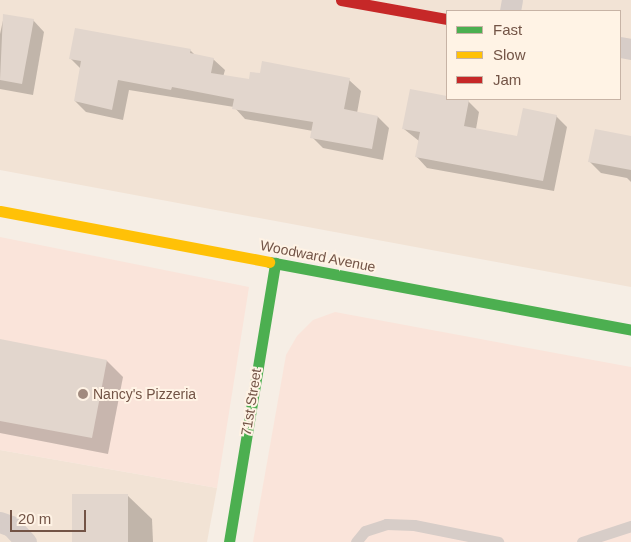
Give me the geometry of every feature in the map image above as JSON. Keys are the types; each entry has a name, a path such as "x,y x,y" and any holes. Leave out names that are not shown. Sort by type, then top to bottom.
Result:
{"main road":[{"path":"341,0 446,20"},
{"name":"Woodward Avenue","path":"0,211 631,330"},
{"name":"71st Street","path":"229,542 274,263"}],"street":[{"path":"0,522 11,526 26,542"}],"lane":[{"path":"356,542 366,531 386,524 414,525 498,542"},
{"path":"582,542 631,526"}],"shaded area":[{"path":"0,0 631,0 631,287 0,170"},
{"path":"0,237 249,287 217,488 0,450"},
{"path":"335,312 631,367 631,542 253,542 286,355 297,336 313,320"},
{"path":"0,450 217,488 207,542 0,542"}],"building":[{"path":"3,14 34,19 22,84 0,80"},
{"path":"75,28 191,49 190,53 214,58 211,73 249,79 250,72 260,73 262,61 350,78 344,109 378,116 372,149 310,138 313,122 232,109 234,99 172,87 171,90 118,80 112,110 74,101 81,61 69,59"},
{"path":"410,89 446,96 446,100 469,100 464,126 517,136 523,108 557,115 543,181 415,157 420,132 402,129"},
{"path":"595,129 631,136 631,170 588,162"},
{"path":"0,339 107,360 92,438 0,421"},
{"path":"72,494 128,494 128,542 72,542"}],"traffic: fast":[{"path":"269,262 631,330"},
{"path":"229,542 275,263"}],"traffic: slow":[{"path":"0,211 269,262"}],"traffic: jam":[{"path":"341,0 446,19"}],"place":[{"name":"Nancy's Pizzeria","path":"83,394"}]}
